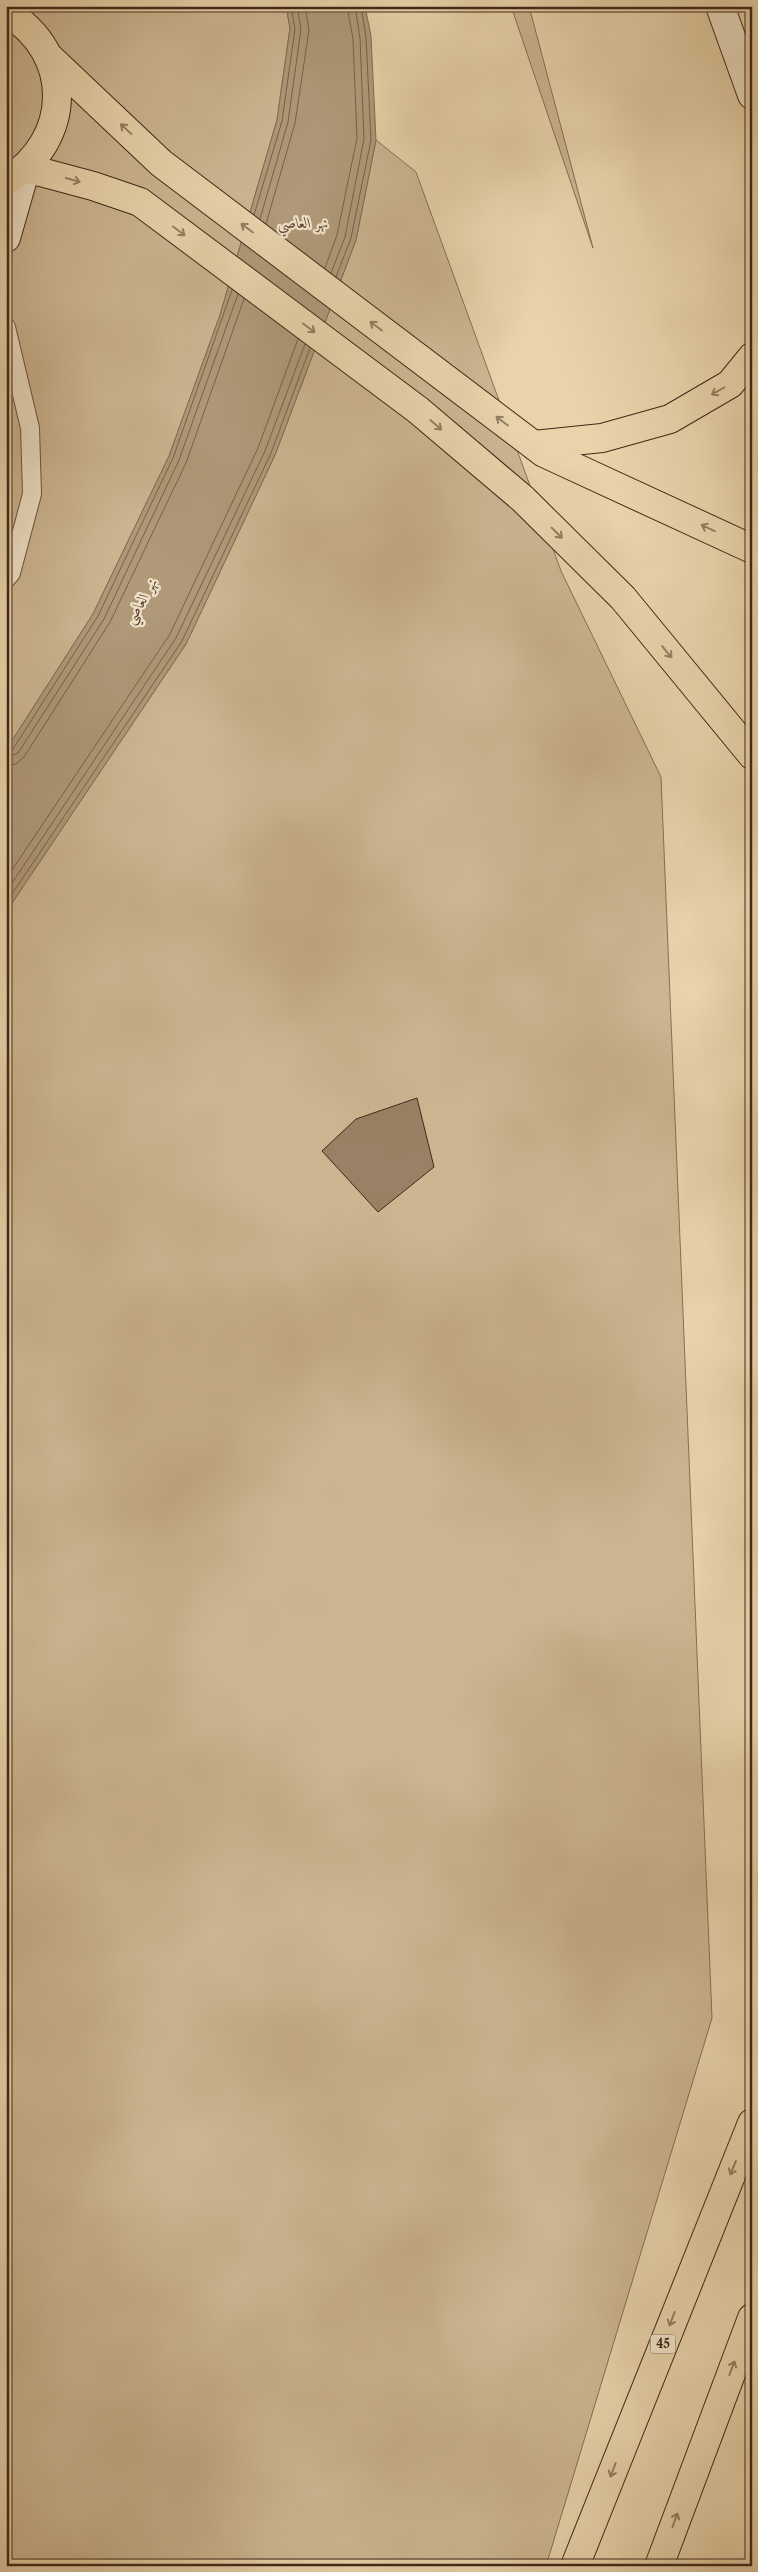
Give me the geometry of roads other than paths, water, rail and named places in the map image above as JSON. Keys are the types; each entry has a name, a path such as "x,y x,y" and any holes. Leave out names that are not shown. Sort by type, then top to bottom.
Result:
{"main road":[{"path":"720,6 752,94"},
{"path":"6,12 20,20 38,37 50,58 57,81 58,105 53,128 42,150 16,175 6,238"},
{"path":"50,58 161,163 544,453 752,549"},
{"path":"16,175 93,186 140,202 398,394 523,500 622,598 752,755"},
{"path":"534,444 602,438 670,419 730,384 752,357"},
{"name":"45","path":"575,2566 752,2123"},
{"path":"659,2566 752,2318"}],"lane":[{"path":"6,327 30,428 32,494 11,573 6,579"}],"water":[{"name":"نهر العاصي","path":"286,6 365,6 371,36 376,140 356,240 275,455 186,644 6,912 6,750 93,614 169,456 220,315 277,120 290,28"}]}
